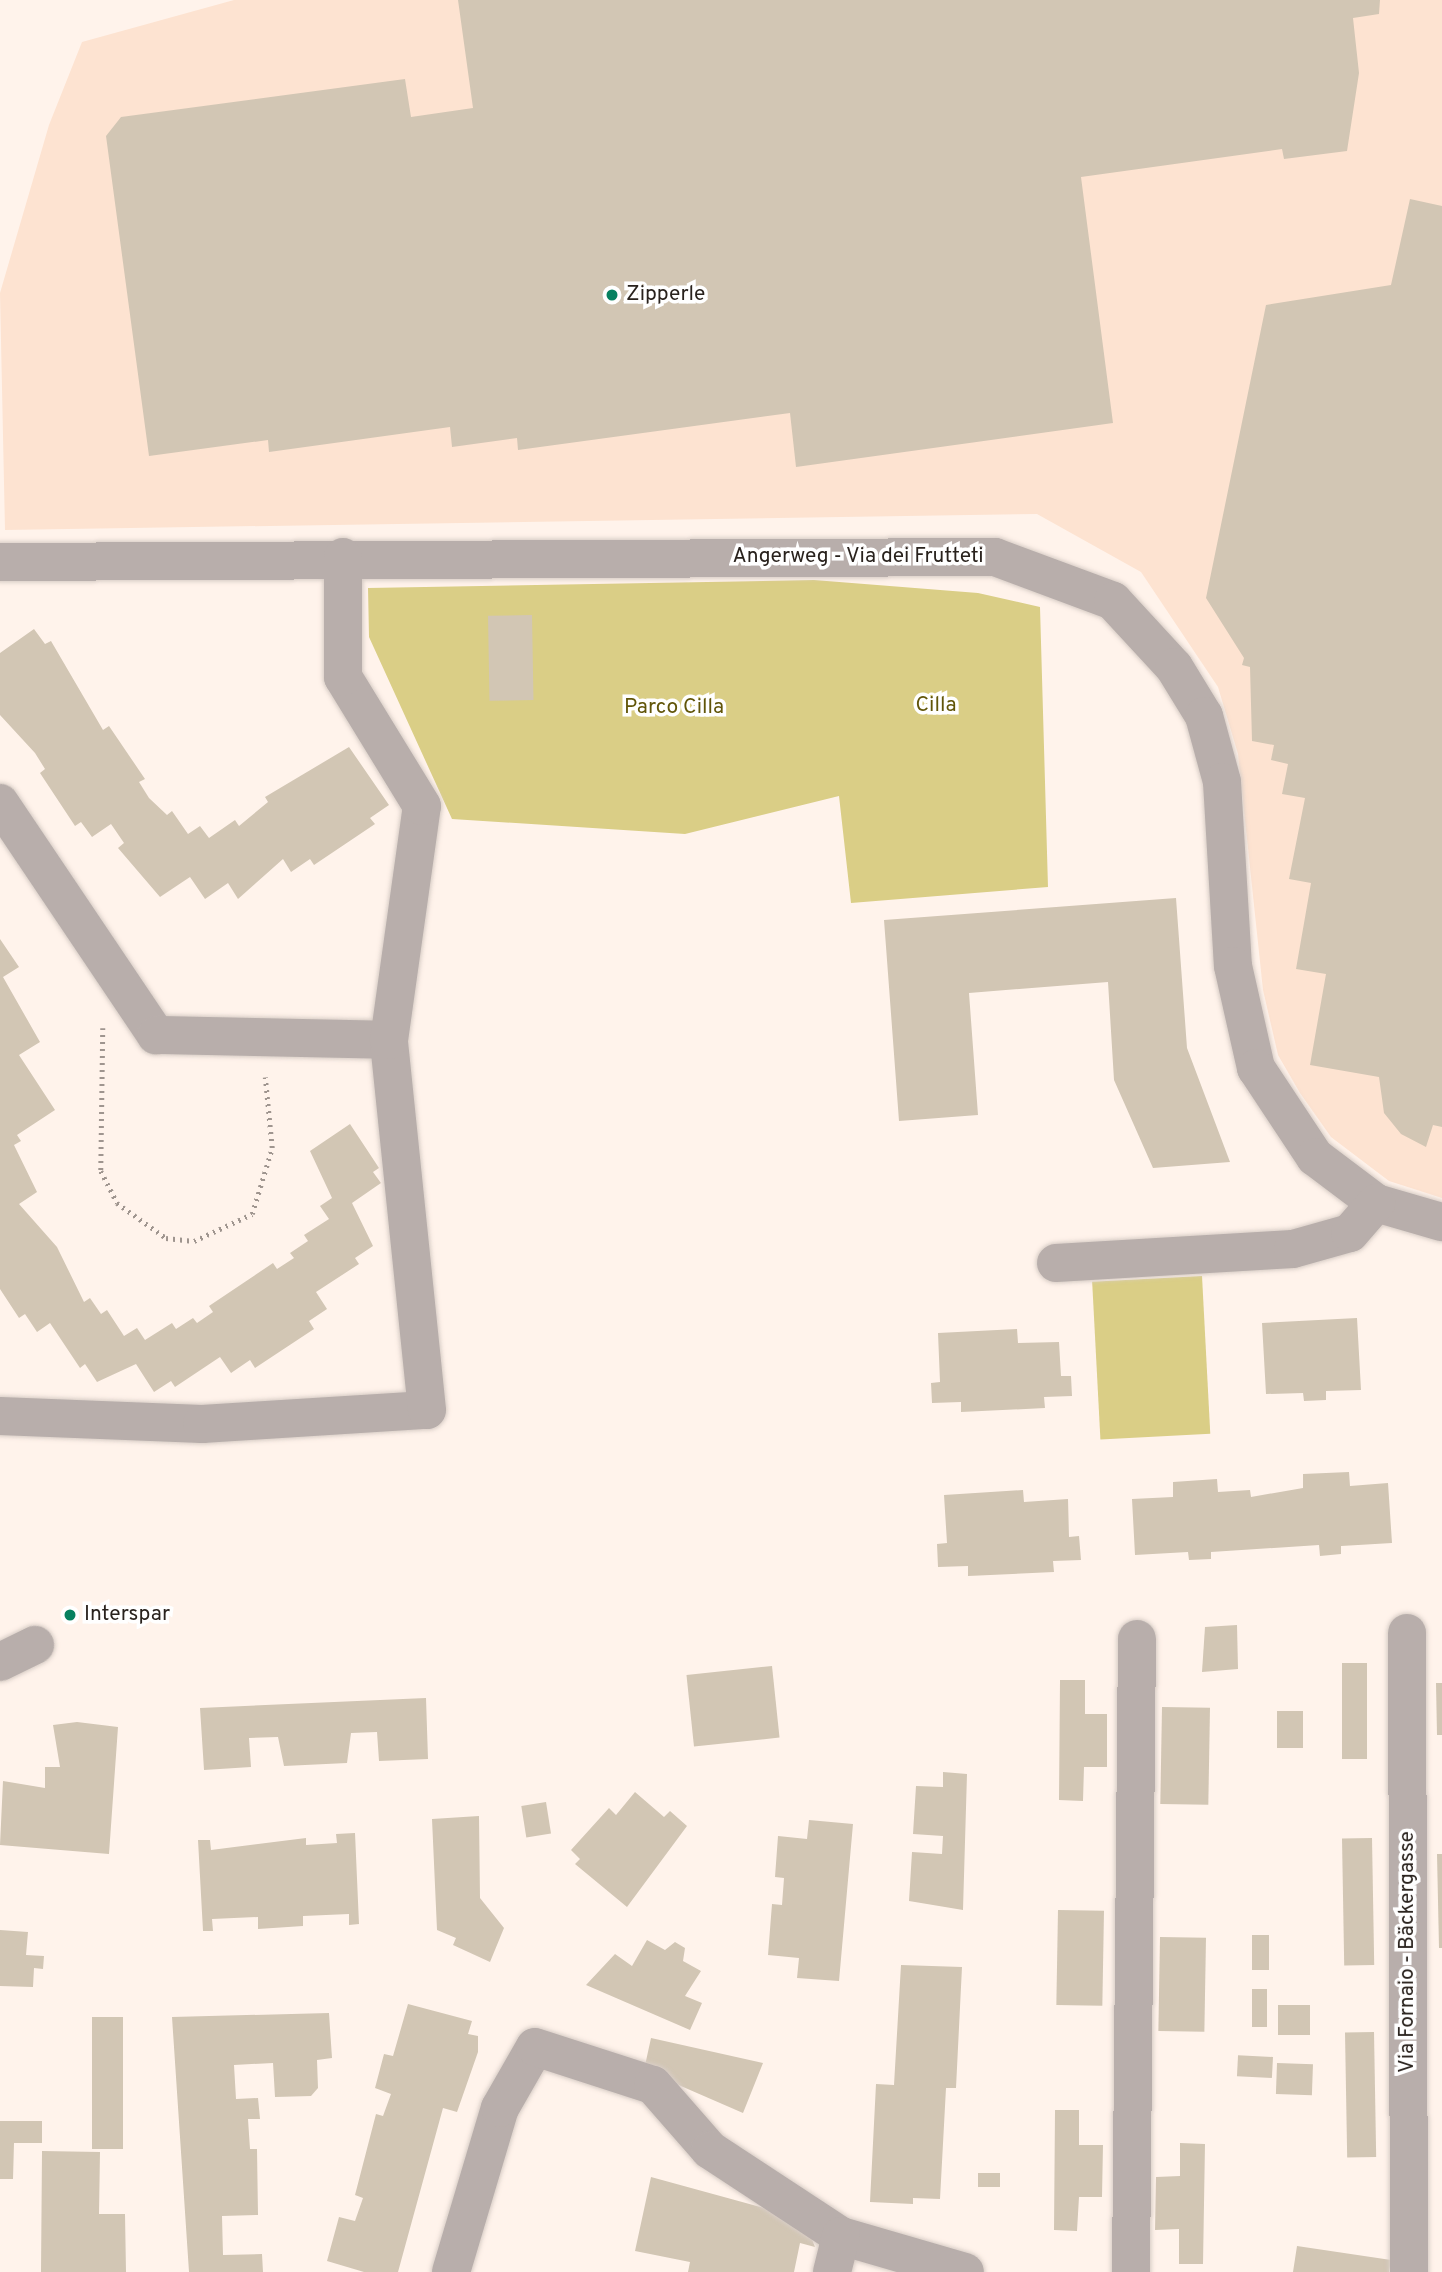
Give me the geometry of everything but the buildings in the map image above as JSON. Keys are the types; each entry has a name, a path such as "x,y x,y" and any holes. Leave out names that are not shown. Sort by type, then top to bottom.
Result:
{"street":[{"name":"Angerweg - Via dei Frutteti","path":"0,562 343,557 995,557 1113,601 1174,667 1204,716 1222,782 1233,966 1256,1068 1315,1157 1376,1203 1442,1222"},
{"path":"0,1416 202,1424 427,1410 389,1040 422,806 342,677 343,557"},
{"path":"0,803 134,1009 156,1035 389,1040"},
{"path":"1056,1263 1293,1249 1350,1233 1376,1203"},
{"name":"Via Fornaio - Bäckergasse","path":"1407,1633 1409,2272"},
{"path":"1131,2272 1137,1639"},
{"path":"0,1662 35,1645"},
{"path":"451,2272 500,2108 535,2047 653,2085 710,2150 837,2254 965,2272"}],"path":[{"path":"134,1009 103,1027 101,1171 117,1203 166,1238 194,1241 252,1214 272,1148 262,1038"}],"shaded area":[{"path":"234,0 1442,0 1442,1198 1389,1181 1331,1137 1300,1093 1278,1055 1263,990 1238,754 1218,687 1141,572 1037,514 5,530 0,293 49,125 82,42"}],"green space":[{"name":"Parco Cilla","path":"814,580 978,593 1040,607 1048,887 851,903 839,796 685,834 452,819 369,637 368,588"},
{"path":"1202,1276 1210,1434 1100,1440 1092,1282"}],"place":[{"name":"Zipperle","path":"612,295"},
{"name":"Interspar","path":"70,1615"}],"park label":[{"name":"Cilla","path":"936,706"}]}
